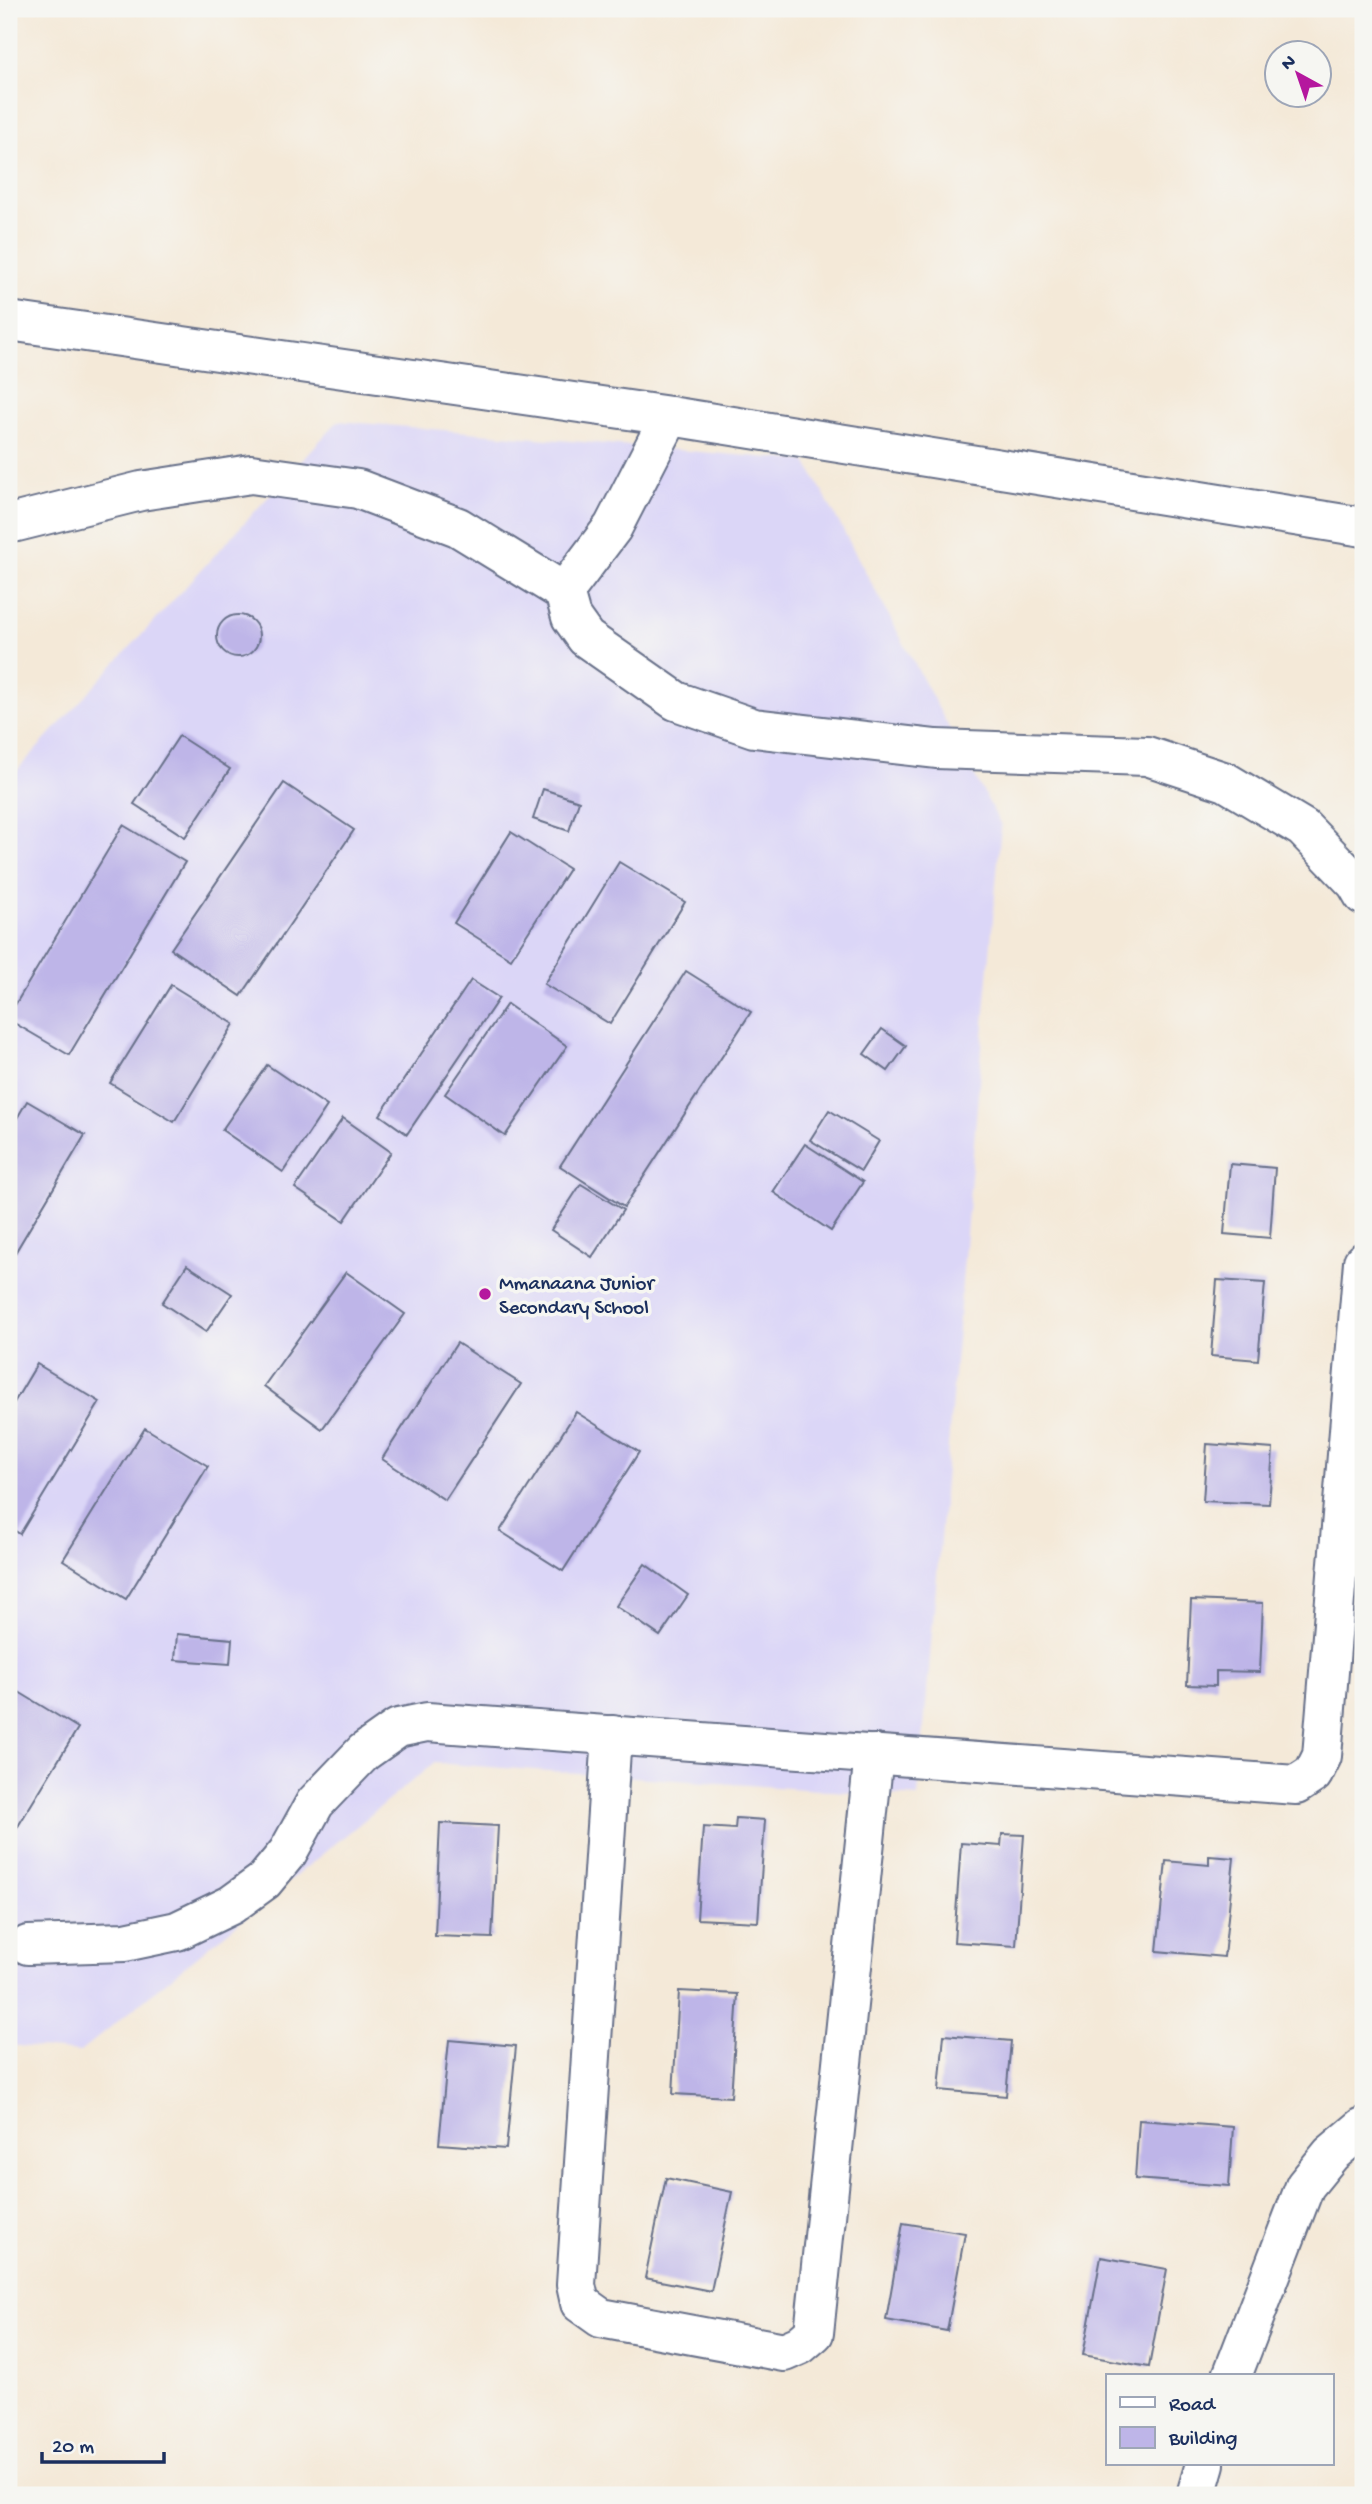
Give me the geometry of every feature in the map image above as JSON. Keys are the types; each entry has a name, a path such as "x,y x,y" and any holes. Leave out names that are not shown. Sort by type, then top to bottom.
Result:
{"street":[{"path":"9,321 670,416 1363,527"},
{"path":"564,592 613,527 670,416"},
{"path":"9,524 141,491 251,474 358,489 458,527 564,592 571,617 586,638 676,701 767,730 936,749 1147,756 1226,782 1303,828 1356,883 1363,895"},
{"path":"28,1945 125,1942 177,1931 231,1905 264,1881 289,1852 314,1803 364,1752 398,1728 427,1722 1296,1785 1313,1774 1322,1756 1363,1262"},
{"path":"612,1735 576,2285 580,2303 601,2318 784,2352 800,2345 814,2333 874,1754"},
{"path":"1233,2374 1305,2186 1331,2154 1363,2127"},
{"path":"1196,2495 1204,2466"}],"shaded area":[{"name":"Mmanaana Junior Secondary School","path":"338,421 806,461 1001,825 918,1797 434,1763 80,2052 9,2045 9,779"}],"building":[{"path":"238,615 253,621 259,636 253,651 238,657 223,651 217,636 223,621"},
{"path":"179,736 230,769 185,837 134,804"},
{"path":"284,783 354,830 241,996 171,949"},
{"path":"543,789 579,801 569,831 533,819"},
{"path":"123,825 185,862 69,1055 9,1020 9,1015"},
{"path":"511,832 569,869 511,959 454,923"},
{"path":"619,862 685,902 610,1024 544,984"},
{"path":"686,971 751,1012 624,1207 560,1166"},
{"path":"471,980 499,998 407,1134 380,1115"},
{"path":"171,985 234,1024 174,1122 110,1083"},
{"path":"507,1004 567,1046 505,1136 445,1094"},
{"path":"882,1029 906,1046 888,1071 864,1054"},
{"path":"267,1065 327,1106 283,1172 222,1130"},
{"path":"27,1101 85,1135 9,1263 9,1132"},
{"path":"829,1110 879,1141 861,1171 810,1140"},
{"path":"343,1118 391,1152 344,1221 295,1188"},
{"path":"805,1144 863,1182 831,1231 773,1192"},
{"path":"1230,1164 1275,1168 1270,1238 1224,1234"},
{"path":"581,1184 623,1210 592,1257 551,1230"},
{"path":"187,1265 232,1294 206,1332 162,1303"},
{"path":"346,1272 405,1314 322,1429 264,1386"},
{"path":"1217,1280 1265,1283 1258,1360 1211,1356"},
{"path":"457,1343 521,1384 445,1500 382,1459"},
{"path":"37,1364 100,1402 20,1534 9,1527 9,1411"},
{"path":"576,1412 639,1452 563,1571 500,1531"},
{"path":"145,1428 208,1466 126,1599 63,1560"},
{"path":"1207,1444 1273,1449 1269,1504 1203,1501"},
{"path":"645,1564 688,1595 660,1636 616,1606"},
{"path":"1191,1600 1263,1603 1260,1672 1216,1671 1216,1686 1187,1685"},
{"path":"177,1634 232,1639 230,1664 175,1660"},
{"path":"9,1686 78,1728 9,1841"},
{"path":"736,1818 765,1820 758,1922 697,1919 703,1827 735,1829"},
{"path":"440,1823 498,1826 492,1938 435,1936"},
{"path":"1002,1834 1024,1835 1016,1946 954,1942 961,1843 1001,1846"},
{"path":"1209,1856 1234,1858 1224,1957 1157,1951 1166,1861 1209,1865"},
{"path":"679,1991 738,1994 731,2097 673,2094"},
{"path":"944,2035 1011,2041 1006,2096 939,2090"},
{"path":"449,2040 516,2046 506,2149 439,2144"},
{"path":"1139,2120 1233,2127 1229,2186 1135,2179"},
{"path":"666,2178 732,2192 711,2291 645,2278"},
{"path":"903,2223 965,2233 947,2331 886,2320"},
{"path":"1101,2257 1167,2269 1149,2367 1083,2355"}],"place":[{"name":"Mmanaana Junior Secondary School","path":"485,1294"}]}
